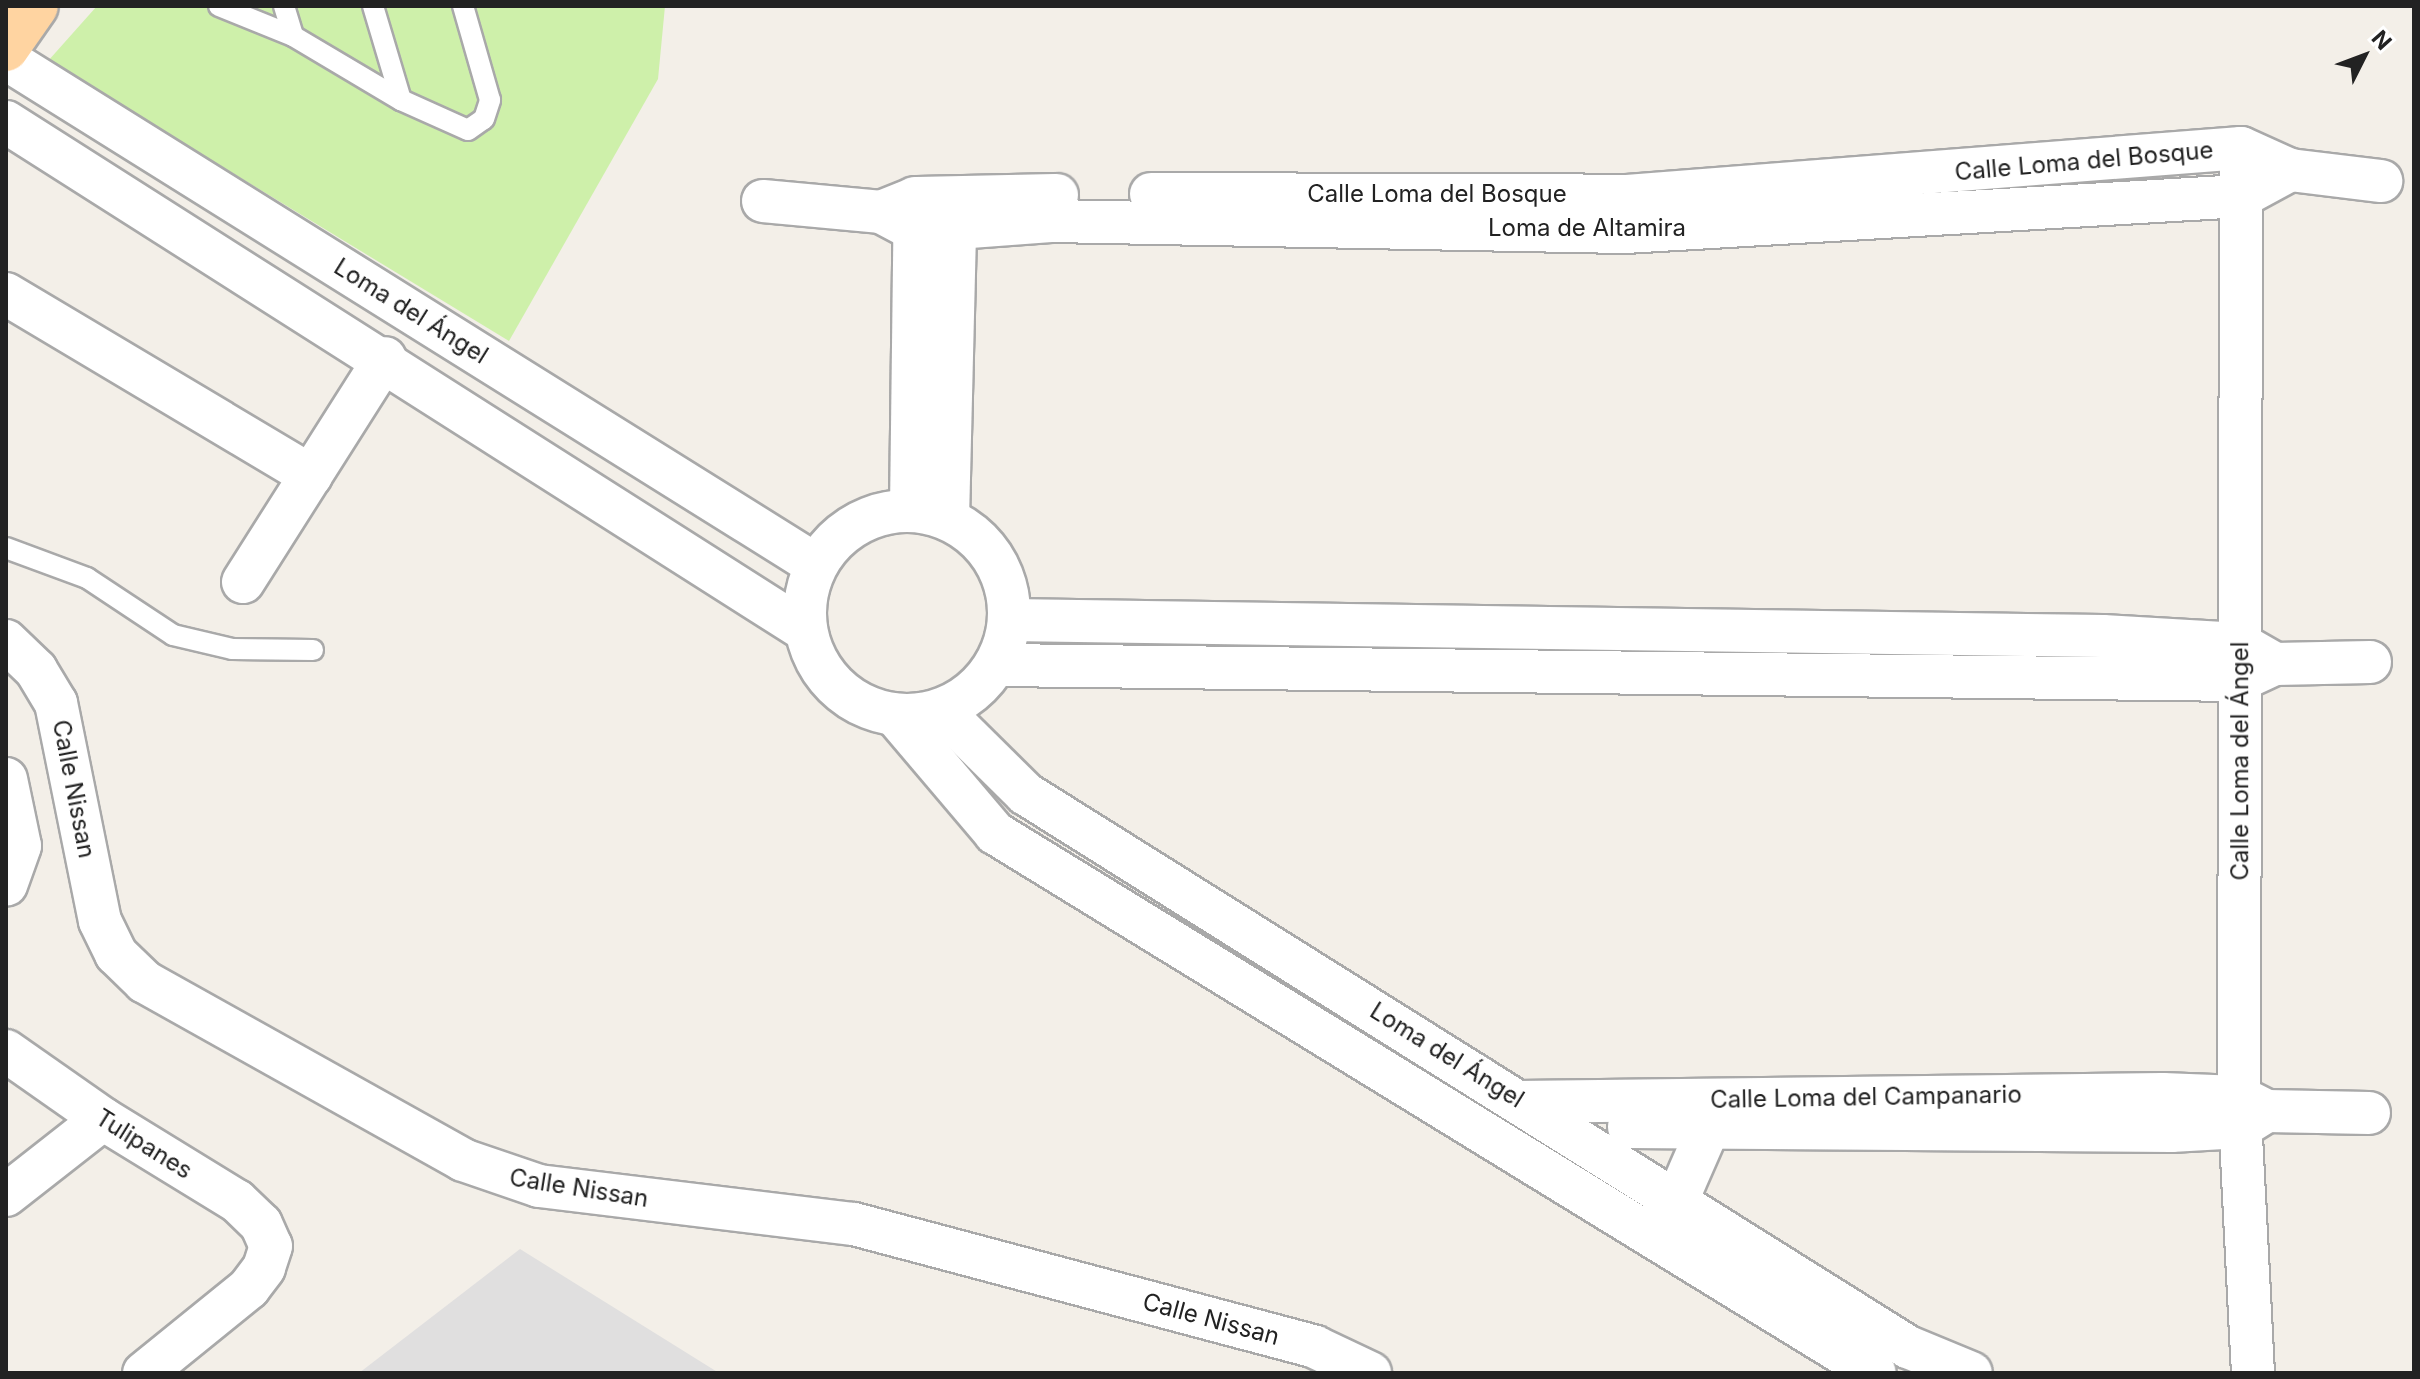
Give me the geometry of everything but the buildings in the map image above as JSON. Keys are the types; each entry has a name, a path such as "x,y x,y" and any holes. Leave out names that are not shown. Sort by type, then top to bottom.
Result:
{"main road":[{"path":"6,49 36,6"}],"street":[{"name":"Loma del Ángel","path":"6,59 816,565"},
{"path":"64,94 21,132 385,358 805,630"},
{"path":"2241,148 2290,170 2381,181"},
{"name":"Calle Loma del Ángel","path":"2241,148 2252,663 2249,1111 2253,1373"},
{"name":"Calle Loma del Bosque","path":"957,211 1627,196 2241,148"},
{"name":"Loma de Altamira","path":"763,201 904,213 957,211 1051,221 1625,232 2242,196 2290,170"},
{"path":"930,515 957,211"},
{"path":"904,213 930,515"},
{"path":"6,294 311,476"},
{"path":"243,582 385,358"},
{"path":"882,513 930,515 973,534 993,556 1005,583 1010,620 997,665 964,700 942,711 895,715 863,706 836,687 816,661 805,630 805,596 816,565 855,523 882,513"},
{"path":"1010,620 2103,636 2252,663"},
{"name":"Calle Nissan","path":"6,641 36,670 56,703 100,921 116,954 145,982 463,1160 539,1186 854,1224 1315,1347 1370,1373"},
{"path":"997,665 2370,662"},
{"name":"Loma del Ángel","path":"942,711 1026,794 1681,1200 1908,1347 1971,1373"},
{"name":"Loma del Ángel","path":"895,715 995,833 1875,1373"},
{"path":"6,779 20,846 6,885"},
{"name":"Tulipanes","path":"6,1051 103,1119 237,1201 261,1224 271,1246 264,1268 249,1288 144,1373"},
{"name":"Calle Loma del Campanario","path":"1463,1118 1522,1101 2369,1113"},
{"name":"Calle Loma del Campanario","path":"1503,1144 1559,1126 1708,1129 2249,1111"},
{"path":"6,1195 103,1119"},
{"path":"1658,1238 1681,1200 1708,1129"}],"lane":[{"path":"219,6 293,36 401,100 468,130 484,119 490,100 463,6"},
{"path":"284,6 293,36"},
{"path":"373,6 401,100"},
{"path":"6,548 87,578 173,635 232,649 313,650"}],"shaded area":[{"path":"520,1249 719,1373 359,1373"}],"green space":[{"path":"97,6 665,6 658,79 509,341 48,61"}]}
